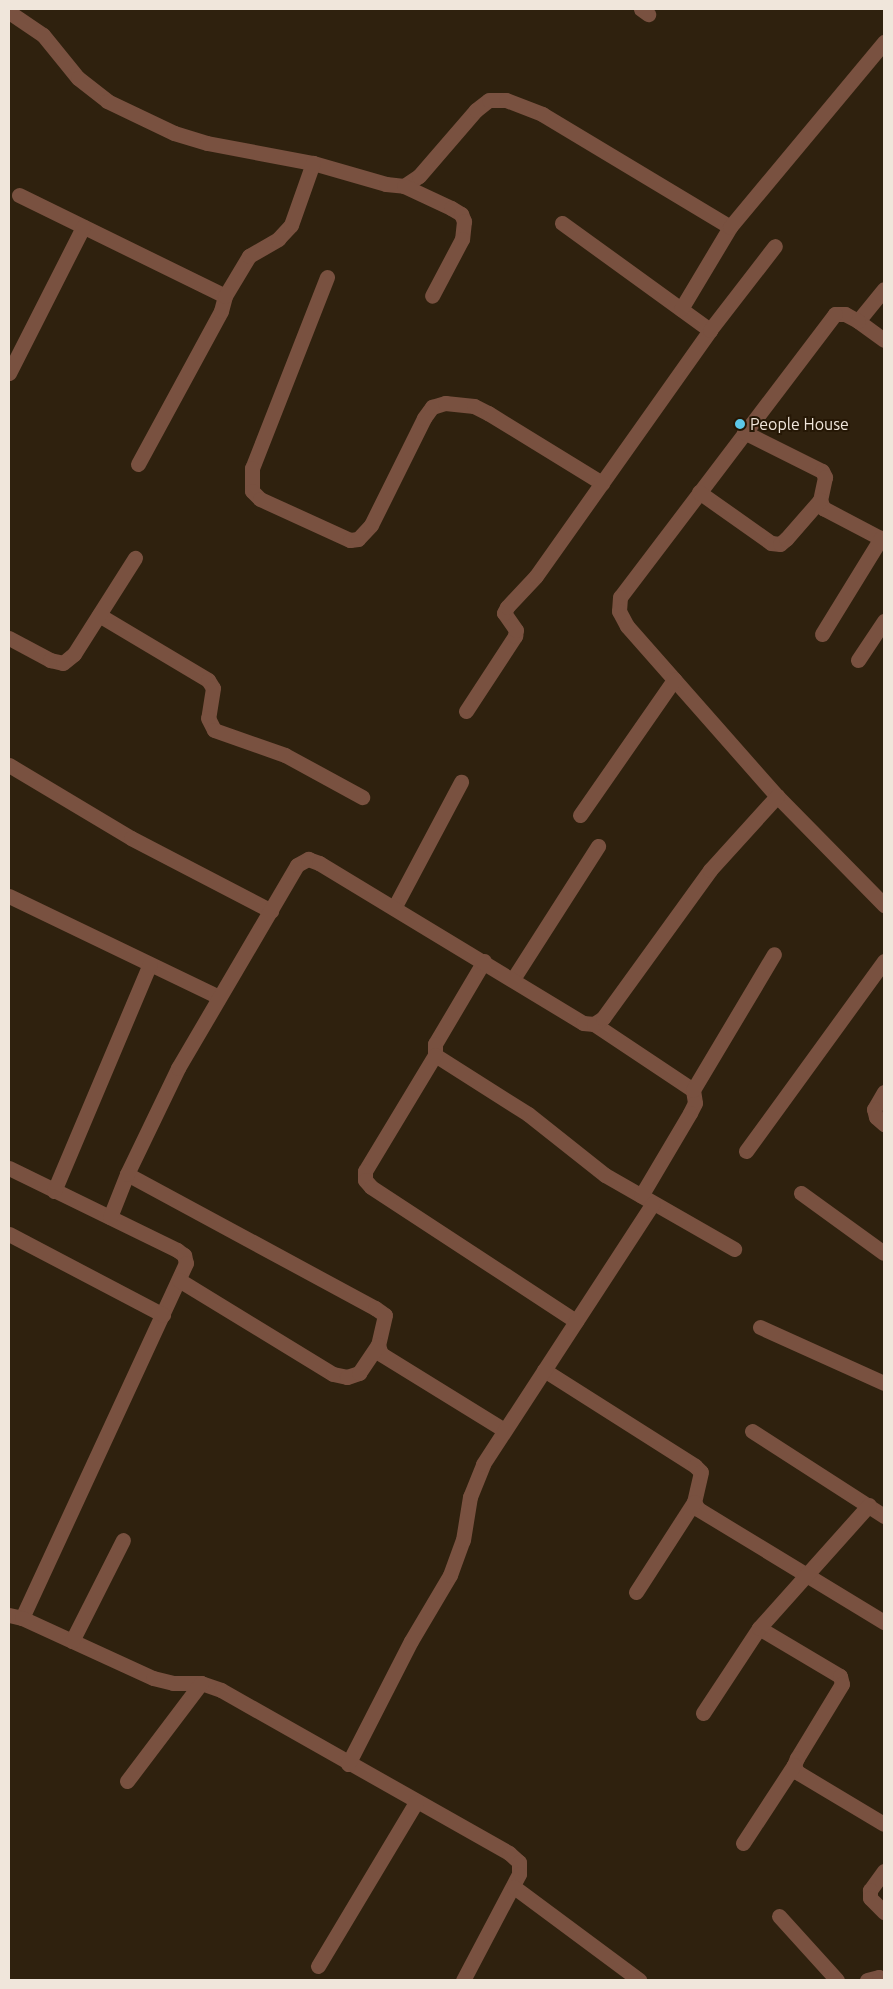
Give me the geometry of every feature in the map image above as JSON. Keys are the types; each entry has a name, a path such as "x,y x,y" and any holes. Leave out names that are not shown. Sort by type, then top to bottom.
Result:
{"street":[{"path":"9,12 43,35 78,78 108,101 140,119 207,142 313,163 386,184 404,186 461,214 464,222 462,239 432,296"},
{"path":"681,309 730,227 884,42"},
{"path":"404,186 418,176 476,110 489,100 506,100 542,114 730,227"},
{"path":"138,464 221,311 225,296 249,256 278,239 291,225 313,163"},
{"path":"19,195 225,296"},
{"path":"562,223 710,330"},
{"path":"9,373 83,226"},
{"path":"466,711 515,636 516,630 504,613 507,608 536,576 710,330 775,246"},
{"path":"327,277 252,468 252,491 260,499 350,540 358,539 370,525 424,418 432,407 445,403 474,406 488,413 602,483"},
{"path":"858,321 884,289"},
{"path":"884,340 845,314 835,314 620,597 618,611 627,626 777,796 884,905"},
{"path":"699,492 771,543 780,544 820,500 825,477 822,471 744,432"},
{"path":"820,500 823,508 883,539 822,634"},
{"path":"9,638 50,660 62,663 74,654 135,558"},
{"path":"99,615 208,680 213,688 208,718 214,730 285,755 362,797"},
{"path":"858,660 884,621"},
{"path":"580,815 674,680"},
{"path":"9,765 131,838 271,910"},
{"path":"394,908 461,782"},
{"path":"594,1024 603,1018 710,870 777,796"},
{"path":"513,979 598,846"},
{"path":"110,1217 127,1174 178,1068 297,865 308,859 319,863 484,961 582,1023 594,1024 693,1090 696,1103 647,1199 576,1321 504,1430 474,1483 463,1540 450,1575 407,1648 348,1764"},
{"path":"9,896 219,997"},
{"path":"693,1090 774,954"},
{"path":"484,961 434,1044 435,1055 365,1171 365,1180 371,1187 576,1321"},
{"path":"746,1151 884,961"},
{"path":"54,1191 150,964"},
{"path":"435,1055 520,1109 605,1175 734,1249"},
{"path":"884,1092 874,1109 876,1117 884,1124"},
{"path":"9,1168 184,1255 186,1263 15,1617 153,1678 173,1684 201,1683 221,1690 273,1717 348,1764 509,1853 519,1862 519,1874 514,1887 463,1980"},
{"path":"127,1174 375,1308 385,1315 378,1345 358,1373 347,1377 333,1374 179,1280"},
{"path":"801,1193 884,1253"},
{"path":"9,1234 163,1314"},
{"path":"760,1327 884,1382"},
{"path":"378,1345 390,1362 504,1430"},
{"path":"544,1370 695,1466 701,1472 694,1502 636,1592"},
{"path":"752,1431 884,1516"},
{"path":"694,1502 706,1515 808,1574 884,1622"},
{"path":"704,1714 759,1628 869,1505"},
{"path":"72,1641 123,1540"},
{"path":"742,1842 794,1765 842,1684 840,1676 759,1628"},
{"path":"127,1781 201,1683"},
{"path":"794,1765 797,1772 813,1784 884,1824"},
{"path":"318,1966 416,1802"},
{"path":"884,1871 870,1890 870,1898 884,1912"},
{"path":"514,1887 639,1980"},
{"path":"779,1916 837,1980"},
{"path":"867,1980 879,1977 883,1980"}],"place":[{"name":"People House","path":"740,424"}]}
